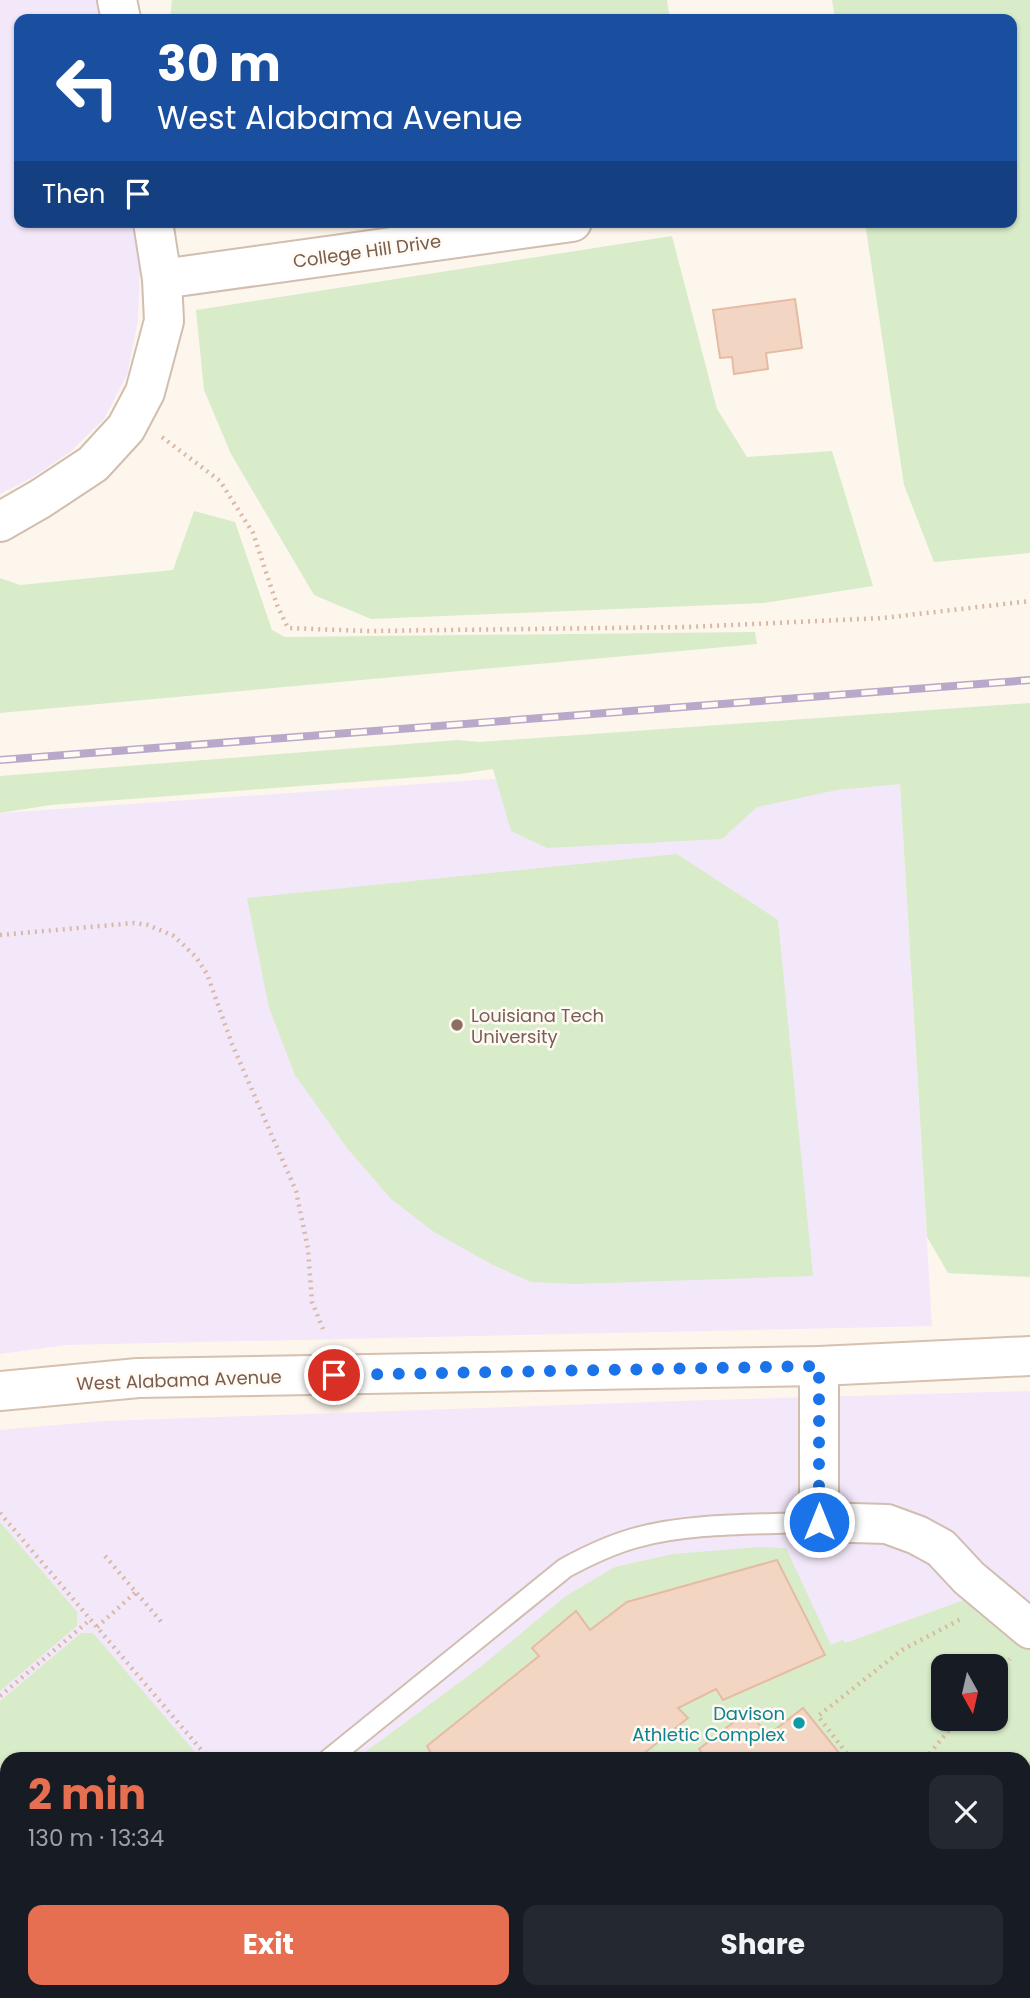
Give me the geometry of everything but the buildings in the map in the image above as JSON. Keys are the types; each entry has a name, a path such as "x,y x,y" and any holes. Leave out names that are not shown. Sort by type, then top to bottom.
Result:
{"street":[{"path":"0,522 93,464 126,429 145,393 164,321 162,279 154,228"},
{"name":"College Hill Drive","path":"162,279 529,228"},
{"name":"West Alabama Avenue","path":"0,1391 138,1378 819,1366 1030,1356"},
{"path":"819,1366 819,1522 887,1524 942,1548 1022,1643"}],"lane":[{"path":"338,1752 565,1568 593,1552 637,1537 694,1528 819,1522"}],"path":[{"path":"133,415 220,481 253,533 277,605 288,628 368,631 688,627 883,618 1030,601"},
{"path":"0,935 134,923 148,925 174,936 196,957 207,974 232,1044 296,1191 308,1249 313,1302 323,1329"},
{"path":"0,1513 203,1752"},
{"path":"105,1556 164,1625"},
{"path":"97,1627 136,1592"},
{"path":"846,1752 818,1716 902,1650 964,1617"},
{"path":"0,1696 90,1619"},
{"path":"1008,1661 1022,1643"},
{"path":"931,1752 949,1731"}],"shaded area":[{"path":"0,0 102,0 105,14 14,14 14,228 138,228 138,321 127,375 104,419 70,452 33,477 0,494"},
{"name":"Louisiana Tech University","path":"898,751 932,1326 67,1345 0,1354 0,813"},
{"path":"1030,1391 1030,1752 0,1752 0,1430 103,1421"}],"green space":[{"path":"172,0 667,0 669,14 171,14"},
{"path":"832,0 1030,0 1030,553 934,562 904,485 866,228 1017,228 1017,14 834,14"},
{"path":"672,236 717,409 747,457 832,451 873,586 764,603 371,619 314,595 231,454 204,390 196,310"},
{"path":"194,511 235,522 272,630 285,637 755,632 757,644 0,713 0,578 20,585 173,570"},
{"path":"1030,703 1030,1277 948,1273 927,1237 900,784 837,790 757,807 722,839 547,848 511,831 493,769 460,774 51,805 0,813 0,776 458,740 479,742"},
{"path":"677,854 778,920 813,1276 574,1284 531,1282 493,1265 434,1232 391,1199 347,1148 295,1075 269,1008 247,898"},
{"path":"0,1522 77,1612 77,1626 0,1691"},
{"path":"759,1547 786,1548 831,1645 843,1640 845,1643 964,1600 1030,1649 1030,1752 365,1752 483,1665 566,1596 615,1567 673,1554"},
{"path":"81,1633 93,1633 195,1752 0,1752 0,1701"}],"railway":[{"path":"0,760 1030,680"}],"place":[{"name":"Louisiana Tech University","path":"457,1025"},
{"name":"Davison Athletic Complex","path":"799,1723"}],"route":[{"path":"334,1375 819,1366 819,1522"}]}
